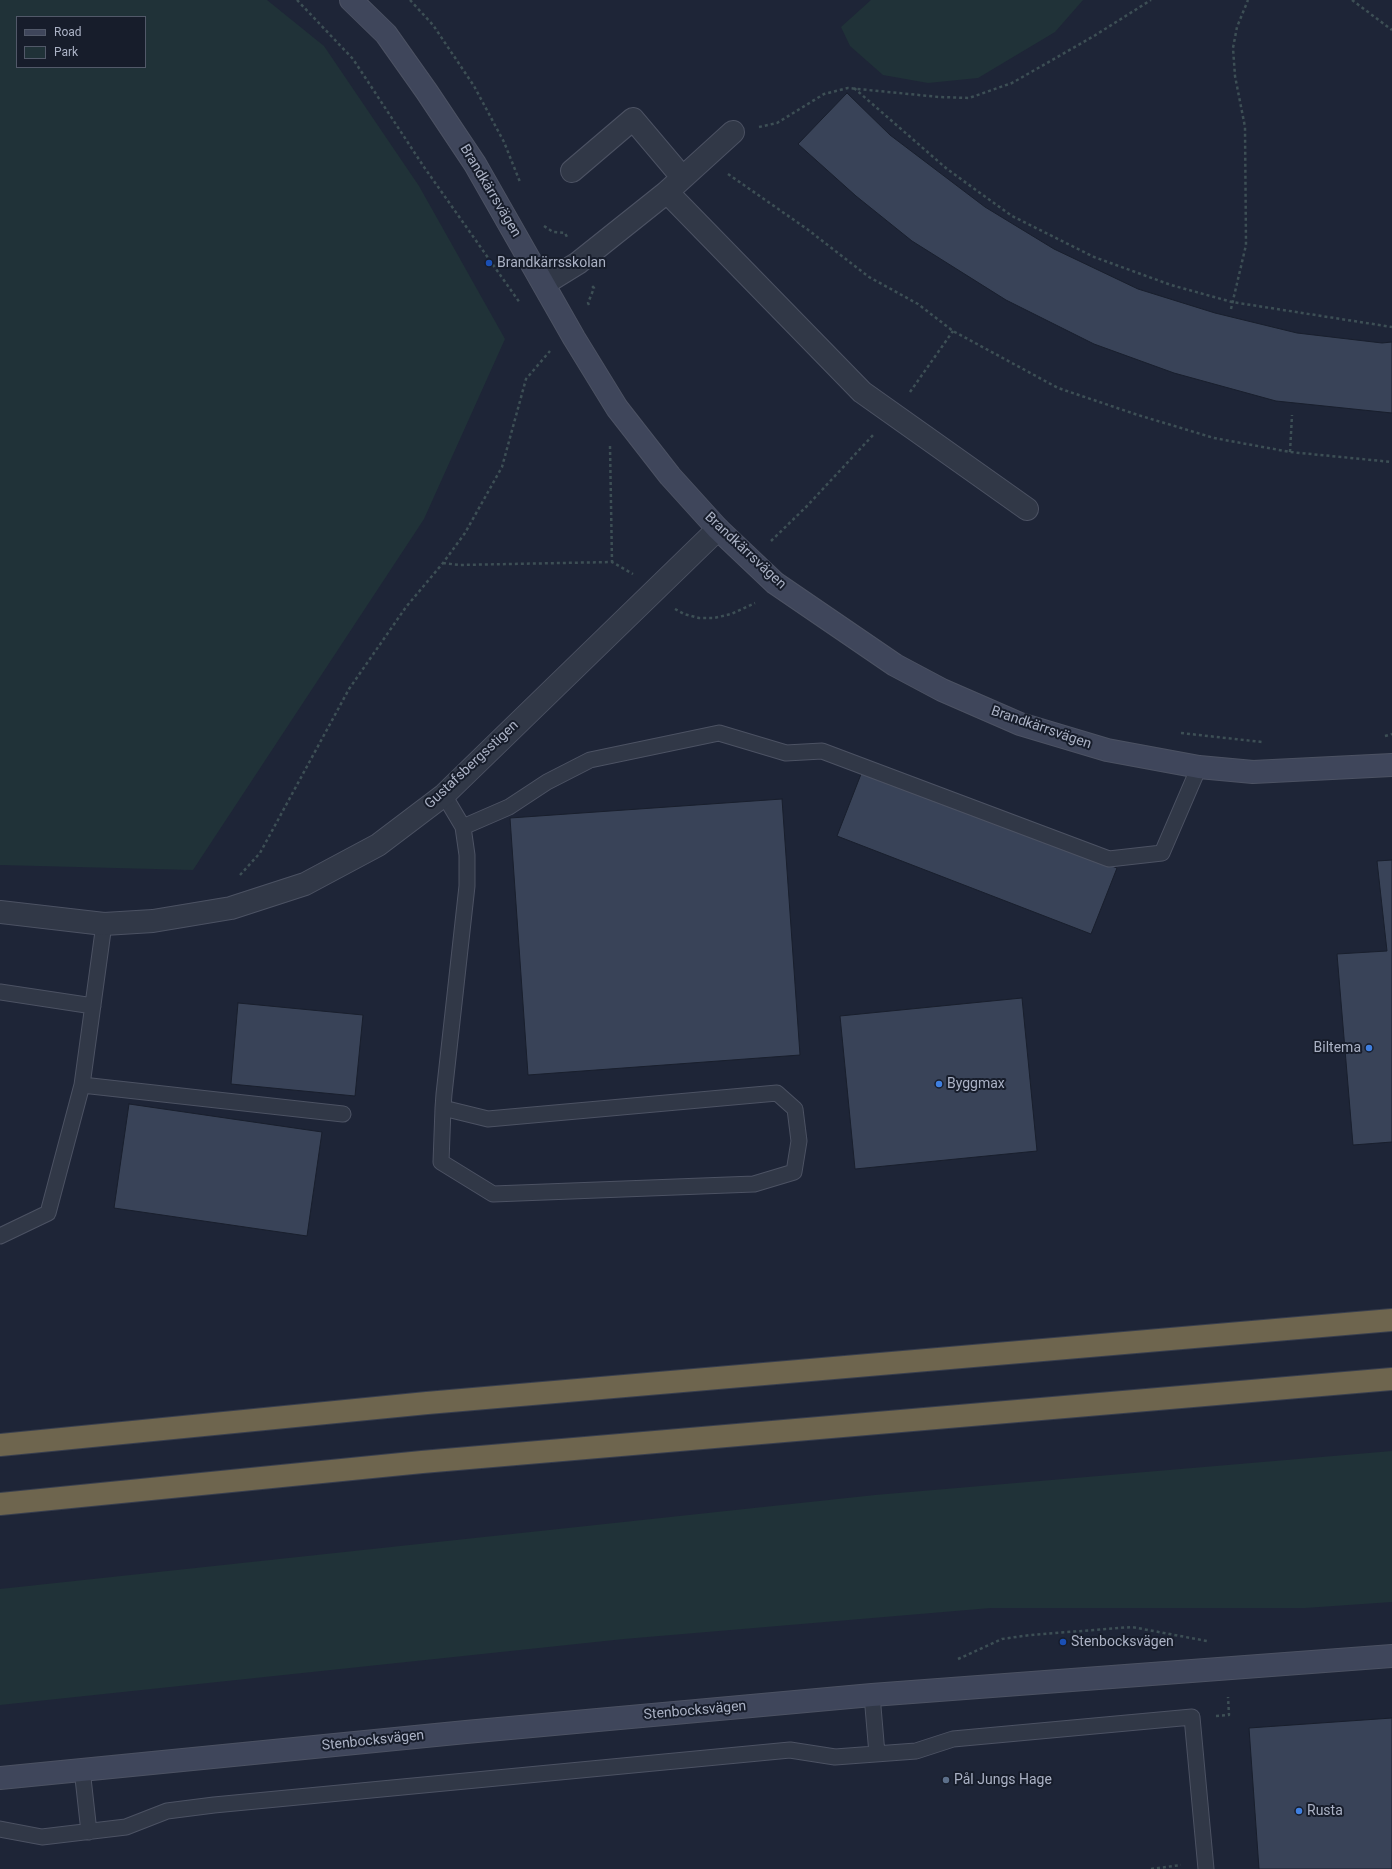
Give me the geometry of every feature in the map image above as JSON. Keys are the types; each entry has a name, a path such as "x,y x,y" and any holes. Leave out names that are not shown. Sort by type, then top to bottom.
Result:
{"highway":[{"path":"0,1445 427,1403 1392,1320"},
{"path":"0,1504 422,1462 1392,1380"}],"street":[{"name":"Brandkärrsvägen","path":"351,0 386,34 475,164 574,338 617,408 670,476 718,529 775,583 895,665 942,690 1020,724 1107,750 1199,767 1253,772 1384,767 1392,765"},
{"path":"572,171 633,119 674,184 862,392 1027,509"},
{"path":"544,284 578,263 674,184 733,132"},
{"name":"Gustafsbergsstigen","path":"0,912 104,924 153,921 231,908 306,884 378,845 444,795 718,529"},
{"name":"Stenbocksvägen","path":"0,1778 872,1695 1392,1656"}],"lane":[{"path":"463,828 510,807 547,782 590,760 719,733 786,753 822,751 1109,859 1162,854 1199,767"},
{"path":"443,1108 488,1119 777,1093 795,1109 799,1141 794,1172 754,1184 493,1194 441,1162 443,1108 467,886 467,855 463,828 444,795"},
{"path":"0,1236 48,1213 82,1086 104,924"},
{"path":"0,992 93,1006"},
{"path":"82,1086 343,1114"},
{"path":"872,1695 877,1754"},
{"path":"0,1829 42,1837 126,1827 167,1810 214,1805 790,1750 835,1757 916,1751 953,1738 1192,1717 1205,1865"},
{"path":"82,1770 89,1832"}],"path":[{"path":"297,0 353,59 424,167 522,306"},
{"path":"410,0 433,25 474,86 504,142 520,185"},
{"path":"733,132 777,124 824,94 848,88 939,97 969,98 1012,83 1094,36 1151,0"},
{"path":"1231,309 1246,246 1245,127 1235,76 1233,48 1237,27 1248,0"},
{"path":"1352,0 1392,30"},
{"path":"854,88 947,169 1012,216 1094,257 1171,285 1232,302 1392,327"},
{"path":"704,158 807,229 869,277 918,304 953,331 1058,388 1138,415 1214,438 1290,452 1392,462"},
{"path":"542,226 552,232 565,233 578,263 594,288 588,303 591,310"},
{"path":"235,881 260,853 349,689 406,607 443,563 465,533 502,467 526,379 552,349"},
{"path":"1290,452 1292,415"},
{"path":"610,441 612,562"},
{"path":"769,543 807,506"},
{"path":"443,563 459,565 612,562 634,575"},
{"path":"1177,733 1264,742"},
{"path":"1380,736 1392,734"},
{"path":"1151,1869 1205,1865"}],"green space":[{"path":"0,0 267,0 324,46 419,186 505,339 424,519 193,870 0,865"},
{"path":"871,0 1083,0 1055,32 978,78 928,83 883,75 850,46 841,27"},
{"path":"1392,1451 1392,1602 1305,1608 991,1608 624,1639 0,1705 0,1589 875,1495"}],"building":[{"path":"847,93 890,135 985,207 1054,249 1138,289 1215,313 1297,333 1382,343 1392,342 1392,413 1276,401 1174,373 1094,344 1006,300 912,241 856,196 798,144"},
{"path":"863,769 1117,868 1091,934 837,836"},
{"path":"782,799 800,1055 528,1075 510,818"},
{"name":"Biltema","path":"1392,860 1392,1142 1353,1145 1337,954 1387,951 1377,861"},
{"name":"Byggmax","path":"1022,998 1037,1151 855,1169 840,1016"},
{"path":"238,1003 363,1015 355,1096 231,1084"},
{"path":"129,1104 322,1132 307,1236 114,1208"},
{"path":"1392,1718 1392,1869 1259,1869 1249,1728"}],"place":[{"name":"Brandkärrsskolan","path":"489,263"},
{"name":"Biltema","path":"1369,1048"},
{"name":"Byggmax","path":"939,1084"},
{"name":"Stenbocksvägen","path":"1063,1642"},
{"name":"Pål Jungs Hage","path":"946,1780"},
{"name":"Rusta","path":"1299,1811"}]}
